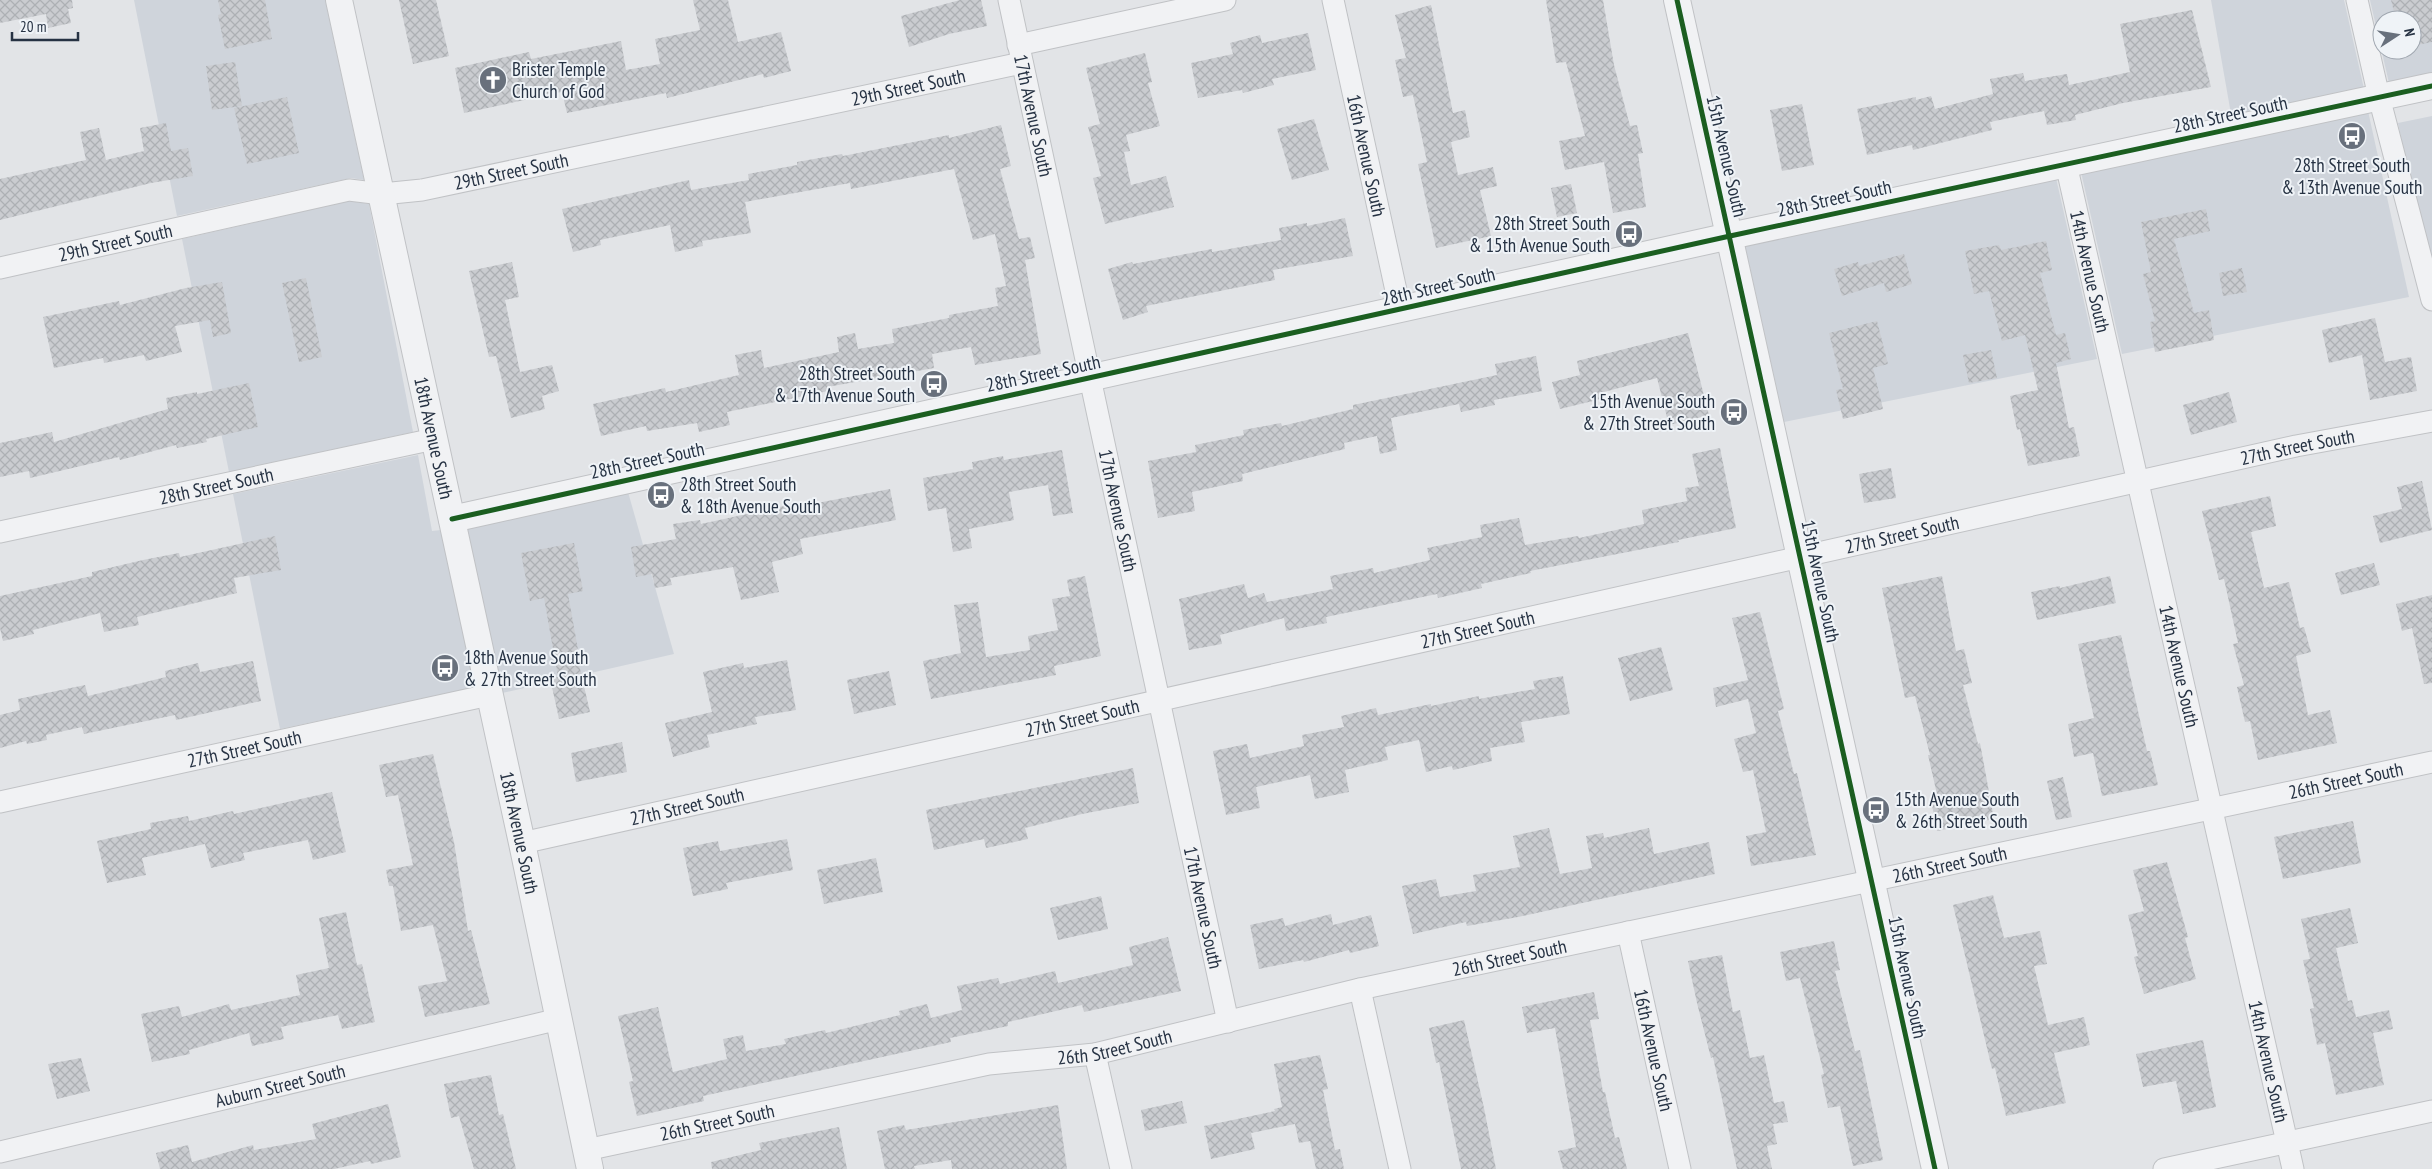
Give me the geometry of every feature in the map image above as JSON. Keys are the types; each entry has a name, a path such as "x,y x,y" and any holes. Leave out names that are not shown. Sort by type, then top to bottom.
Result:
{"street":[{"name":"18th Avenue South","path":"338,0 382,194 522,843 588,1159"},
{"name":"17th Avenue South","path":"1009,0 1228,1022"},
{"name":"29th Street South","path":"0,268 349,190 382,194 422,190 1020,54 1225,0"},
{"name":"16th Avenue South","path":"1333,0 1400,310"},
{"name":"15th Avenue South","path":"1677,0 1935,1169"},
{"path":"2357,0 2378,97 2432,300"},
{"name":"28th Street South","path":"452,519 1730,236 2432,86"},
{"name":"14th Avenue South","path":"2066,164 2294,1169"},
{"name":"27th Street South","path":"522,843 2296,446 2432,421"},
{"name":"28th Street South","path":"0,532 434,440"},
{"name":"27th Street South","path":"0,802 489,695"},
{"name":"26th Street South","path":"588,1159 989,1064 1095,1054 1360,988 2432,762"},
{"name":"16th Avenue South","path":"1628,932 1680,1169"},
{"path":"1360,988 1400,1169"},
{"name":"Auburn Street South","path":"0,1152 559,1019"},
{"path":"1095,1054 1121,1169"},
{"path":"2164,1169 2432,1111"}],"shaded area":[{"path":"134,0 325,0 364,180 351,178 177,216"},
{"path":"2211,0 2344,0 2364,89 2183,127 2231,114"},
{"path":"2370,0 2432,0 2432,74 2389,83 2384,60 2422,60 2422,10 2372,10"},
{"path":"2368,111 2409,297 2122,354 2081,172"},
{"path":"2432,116 2432,281 2398,123"},
{"path":"2056,178 2097,359 1784,422 1745,245"},
{"path":"349,201 369,204 413,432 229,472 182,239"},
{"path":"418,455 432,531 441,530 475,687 280,729 233,494"},
{"path":"628,492 674,654 502,693 467,527"}],"building":[{"path":"0,0 72,0 73,8 68,9 71,23 48,28 46,14 0,23"},
{"path":"218,0 265,0 272,39 225,49 218,15 221,14"},
{"path":"399,0 436,0 449,56 413,64"},
{"path":"693,0 728,0 738,42 781,32 791,71 764,78 763,74 667,98 666,93 567,113 562,92 464,113 455,68 529,52 531,59 621,41 626,70 660,64 655,39 700,30"},
{"path":"960,0 981,0 987,26 949,34 909,47 901,16"},
{"path":"1546,0 1603,0 1614,65 1630,126 1637,125 1643,153 1638,154 1646,207 1613,213 1604,162 1565,170 1559,141 1585,136 1566,62 1556,63"},
{"path":"2391,0 2432,0 2432,42 2422,44 2422,10 2394,10"},
{"path":"1431,5 1453,113 1465,110 1470,137 1451,142 1458,175 1493,167 1497,186 1480,190 1491,236 1436,248 1418,164 1427,162 1413,95 1403,97 1395,60 1406,58 1395,15"},
{"path":"2192,10 2211,87 2123,103 2075,115 2076,120 2047,125 2044,111 1990,122 1992,130 1913,150 1912,145 1867,155 1857,109 1916,97 1916,100 1931,96 1935,109 1993,94 1990,79 2023,73 2025,81 2067,74 2069,85 2130,72 2120,24"},
{"path":"1308,33 1316,70 1272,79 1274,85 1243,93 1242,90 1198,98 1191,63 1233,54 1230,43 1260,35 1262,43"},
{"path":"1145,53 1152,82 1148,83 1160,126 1126,135 1130,151 1124,152 1131,185 1166,176 1174,207 1105,224 1093,178 1101,176 1088,127 1100,124 1086,68"},
{"path":"235,62 242,106 212,110 206,66"},
{"path":"287,97 299,153 247,164 234,108"},
{"path":"1802,104 1814,165 1782,171 1770,110"},
{"path":"1314,119 1329,170 1292,180 1277,129"},
{"path":"166,123 171,151 188,148 193,176 151,183 0,220 0,179 86,160 80,132 99,128 106,160 144,151 140,128"},
{"path":"1001,125 1011,166 1000,169 1019,239 1030,237 1035,258 1025,260 1041,354 975,365 971,347 932,354 934,368 827,387 828,391 727,412 730,425 699,432 697,423 647,431 646,426 601,436 593,404 665,388 666,392 739,375 735,355 761,350 764,368 839,352 837,337 855,333 858,349 894,343 892,329 949,318 949,315 998,306 995,288 1006,286 995,234 973,240 954,169 851,189 850,183 745,202 751,233 702,241 703,246 675,252 670,225 600,240 601,245 573,252 562,209 689,180 691,190 749,180 748,174 797,165 797,162 842,154 843,156 949,135 949,138"},
{"path":"1571,184 1577,213 1557,217 1551,188"},
{"path":"2206,209 2210,231 2174,239 2194,313 2209,310 2214,340 2155,352 2150,322 2155,321 2143,274 2151,272 2141,222"},
{"path":"1345,218 1353,256 1273,270 1275,280 1146,306 1148,312 1123,320 1108,269 1132,262 1133,264 1212,249 1212,252 1281,240 1279,228 1307,223 1307,226"},
{"path":"2046,241 2052,270 2040,273 2056,335 2065,333 2071,359 2056,363 2069,428 2074,427 2080,456 2028,466 2020,429 2017,430 2010,396 2038,390 2025,335 2002,341 1989,291 1974,294 1965,251 1999,245 2001,250"},
{"path":"1904,254 1912,284 1886,292 1884,283 1842,296 1834,269 1858,262 1859,266"},
{"path":"512,262 519,297 505,300 520,372 552,365 559,391 542,396 545,409 511,418 496,356 489,357 469,271"},
{"path":"2242,268 2247,292 2223,296 2219,273"},
{"path":"306,278 322,357 299,362 282,283"},
{"path":"222,282 231,333 213,337 210,320 175,326 182,352 146,361 144,355 104,363 103,358 54,368 43,317 119,301 120,305 186,288"},
{"path":"2375,318 2385,362 2411,357 2417,391 2370,400 2362,355 2329,363 2322,330"},
{"path":"1877,321 1888,364 1873,368 1883,409 1843,419 1836,390 1843,389 1829,333"},
{"path":"1688,333 1709,415 1669,425 1657,378 1600,393 1601,399 1560,409 1552,382 1580,375 1577,361"},
{"path":"1991,350 1997,378 1969,383 1963,355"},
{"path":"1536,356 1542,391 1494,400 1495,405 1461,412 1459,404 1391,418 1397,450 1380,454 1377,436 1344,443 1345,449 1242,474 1243,481 1192,492 1195,511 1158,518 1148,461 1196,452 1195,445 1244,435 1243,430 1281,423 1282,426 1353,409 1353,405 1497,375 1495,364"},
{"path":"249,383 258,427 206,439 207,442 177,448 176,445 120,460 119,457 30,478 29,471 0,477 0,443 52,432 54,442 168,409 166,398 197,392 197,394"},
{"path":"2229,392 2237,422 2191,435 2183,405"},
{"path":"1720,448 1736,528 1678,540 1679,542 1530,571 1531,573 1481,584 1482,588 1438,598 1437,594 1326,617 1327,623 1286,631 1284,618 1220,635 1222,644 1189,650 1179,599 1244,584 1248,598 1264,593 1267,602 1333,589 1330,576 1373,568 1374,573 1430,560 1427,548 1482,537 1480,525 1519,518 1525,545 1578,536 1579,538 1644,524 1642,510 1687,501 1685,488 1699,486 1692,454"},
{"path":"1062,450 1073,513 1053,516 1048,485 1009,492 1014,520 969,529 972,548 953,552 946,508 928,511 923,478 973,469 972,462 1003,456 1004,460"},
{"path":"1891,468 1896,498 1864,503 1859,474"},
{"path":"2422,481 2432,530 2380,543 2373,516 2402,509 2397,487"},
{"path":"890,489 896,520 800,539 803,554 772,562 779,592 741,600 733,567 670,578 672,585 655,588 652,574 636,577 631,547 676,539 673,524 700,520 701,524 811,500 812,504"},
{"path":"2270,496 2276,526 2251,532 2264,588 2289,582 2300,628 2304,627 2311,652 2296,656 2308,715 2330,710 2337,743 2258,760 2250,721 2245,722 2237,687 2244,685 2233,644 2238,643 2224,579 2219,580 2202,511"},
{"path":"275,536 281,570 234,578 237,593 137,617 139,625 104,632 100,613 33,630 34,634 3,641 0,628 0,596 92,576 92,572 143,560 179,553 180,557"},
{"path":"574,543 583,591 568,594 579,655 577,656 590,712 559,719 550,678 558,677 544,598 530,601 521,553"},
{"path":"2374,563 2380,585 2341,595 2335,573"},
{"path":"1085,576 1101,656 1054,666 1056,675 931,699 923,661 961,653 954,605 978,602 986,657 1030,650 1028,636 1058,630 1052,599 1070,596 1067,580"},
{"path":"1942,576 1956,651 1964,649 1972,683 1963,685 1978,744 1980,743 1994,819 1937,831 1932,805 1939,803 1928,755 1930,755 1915,696 1905,698 1882,588"},
{"path":"2110,576 2116,603 2037,620 2031,592 2060,586 2060,588"},
{"path":"2432,595 2432,683 2424,684 2412,628 2402,631 2396,604"},
{"path":"1760,612 1784,709 1778,711 1794,774 1797,773 1816,855 1751,866 1746,836 1766,832 1753,770 1743,772 1734,739 1756,733 1748,699 1716,707 1713,688 1748,680 1732,618"},
{"path":"2121,635 2147,751 2150,751 2158,785 2102,796 2093,753 2074,757 2068,724 2094,718 2078,644"},
{"path":"1661,647 1673,690 1630,701 1618,658"},
{"path":"787,660 796,710 755,717 757,724 707,735 710,747 673,757 665,723 712,712 703,672 743,663 744,668"},
{"path":"253,661 261,701 176,720 175,715 84,734 82,727 46,735 47,740 27,744 26,741 0,748 0,715 20,710 18,699 85,685 88,696 166,677 165,671 198,663 200,672"},
{"path":"889,671 896,705 854,714 847,680"},
{"path":"1563,676 1570,714 1521,722 1525,742 1490,748 1492,761 1453,770 1452,766 1426,772 1419,740 1385,747 1388,760 1345,770 1349,792 1315,799 1310,775 1256,787 1260,808 1226,815 1213,751 1247,744 1250,758 1304,746 1302,735 1344,727 1341,716 1376,708 1378,715 1479,696 1479,699 1535,689 1533,681"},
{"path":"622,742 627,772 576,782 571,753"},
{"path":"433,754 454,842 468,931 471,930 490,1004 425,1017 418,986 447,981 433,925 401,931 393,886 389,886 386,870 413,865 398,795 386,797 379,765"},
{"path":"1133,768 1139,803 1025,828 1028,839 986,848 984,839 934,850 926,810"},
{"path":"2063,777 2072,817 2056,820 2047,781"},
{"path":"332,792 346,852 313,860 308,840 243,853 245,860 211,868 205,844 142,858 146,875 107,883 97,841 151,829 150,823 188,816 189,821 233,811 234,814"},
{"path":"2353,821 2361,863 2283,879 2274,837"},
{"path":"1549,828 1560,874 1592,868 1586,836 1603,833 1604,838 1649,828 1654,854 1709,842 1715,874 1518,917 1467,926 1466,922 1413,934 1402,886 1436,879 1440,897 1476,891 1473,875 1520,867 1513,836"},
{"path":"787,839 793,870 726,883 728,889 693,896 683,848 718,841 720,851"},
{"path":"876,858 883,892 824,904 817,870"},
{"path":"2167,862 2188,937 2185,938 2196,979 2144,994 2134,957 2138,956 2128,915 2144,911 2133,870"},
{"path":"1993,895 2004,938 2040,931 2047,964 2034,966 2048,1025 2084,1017 2090,1045 2054,1053 2066,1103 2006,1116 1995,1068 1992,1069 1953,905"},
{"path":"1101,896 1108,929 1058,940 1050,908"},
{"path":"2350,908 2358,943 2336,948 2348,1001 2352,1000 2356,1017 2389,1010 2393,1029 2373,1033 2384,1085 2336,1095 2325,1043 2317,1045 2310,1009 2314,1008 2303,960 2310,959 2301,919"},
{"path":"346,912 357,965 362,964 375,1022 342,1029 338,1015 281,1027 284,1039 252,1046 249,1033 189,1050 190,1054 152,1062 141,1014 179,1006 182,1017 229,1004 231,1010 300,995 296,975 329,968 319,918"},
{"path":"1331,914 1333,925 1371,915 1379,946 1350,953 1349,950 1304,962 1303,960 1259,969 1250,925 1283,918 1285,926"},
{"path":"1168,937 1181,991 1084,1012 1082,1005 1008,1022 1008,1026 950,1038 951,1042 703,1096 704,1101 637,1116 629,1082 633,1081 618,1016 658,1007 673,1072 727,1059 723,1039 743,1035 746,1051 786,1044 784,1039 825,1030 826,1033 900,1015 899,1011 927,1004 931,1018 962,1010 957,986 998,978 1000,984 1055,971 1058,983 1133,965 1129,947"},
{"path":"1834,941 1840,970 1835,971 1855,1051 1860,1050 1883,1160 1853,1166 1840,1106 1828,1108 1821,1075 1824,1074 1800,978 1786,981 1780,952"},
{"path":"1722,955 1733,1012 1740,1010 1750,1058 1764,1055 1774,1103 1784,1101 1788,1122 1773,1124 1777,1144 1767,1146 1772,1169 1737,1169 1713,1057 1711,1058 1697,1003 1688,961"},
{"path":"1594,992 1599,1019 1590,1020 1603,1092 1605,1092 1615,1138 1619,1137 1627,1169 1563,1169 1558,1151 1576,1147 1555,1028 1527,1033 1522,1007"},
{"path":"1464,1020 1496,1169 1461,1169 1439,1062 1436,1063 1429,1028"},
{"path":"2203,1040 2216,1107 2183,1114 2176,1081 2143,1087 2136,1054"},
{"path":"1320,1055 1328,1089 1323,1090 1335,1150 1340,1149 1344,1169 1316,1169 1310,1141 1299,1143 1295,1124 1251,1133 1255,1149 1211,1159 1204,1126 1275,1111 1274,1109 1282,1107 1274,1064"},
{"path":"81,1058 90,1091 57,1099 48,1064"},
{"path":"491,1075 499,1115 503,1114 516,1169 474,1169 459,1116 451,1118 444,1084"},
{"path":"1182,1101 1187,1123 1145,1131 1141,1110"},
{"path":"388,1104 401,1157 371,1164 370,1161 334,1169 160,1169 156,1153 188,1145 192,1162 253,1145 254,1150 316,1139 312,1124"},
{"path":"1058,1105 1067,1169 952,1169 951,1160 914,1166 915,1169 885,1169 877,1131 904,1125 906,1130"},
{"path":"839,1127 847,1169 712,1169 711,1162 761,1150 759,1143"}],"cycle path":[{"path":"1677,0 1935,1169"},
{"path":"452,519 1730,236 2432,86"}],"place":[{"name":"Brister Temple Church of God","path":"493,80"},
{"name":"28th Street South & 13th Avenue South","path":"2352,136"},
{"name":"28th Street South & 15th Avenue South","path":"1629,234"},
{"name":"28th Street South & 17th Avenue South","path":"934,384"},
{"name":"15th Avenue South & 27th Street South","path":"1734,412"},
{"name":"28th Street South & 18th Avenue South","path":"661,495"},
{"name":"18th Avenue South & 27th Street South","path":"445,668"},
{"name":"15th Avenue South & 26th Street South","path":"1876,810"}]}
